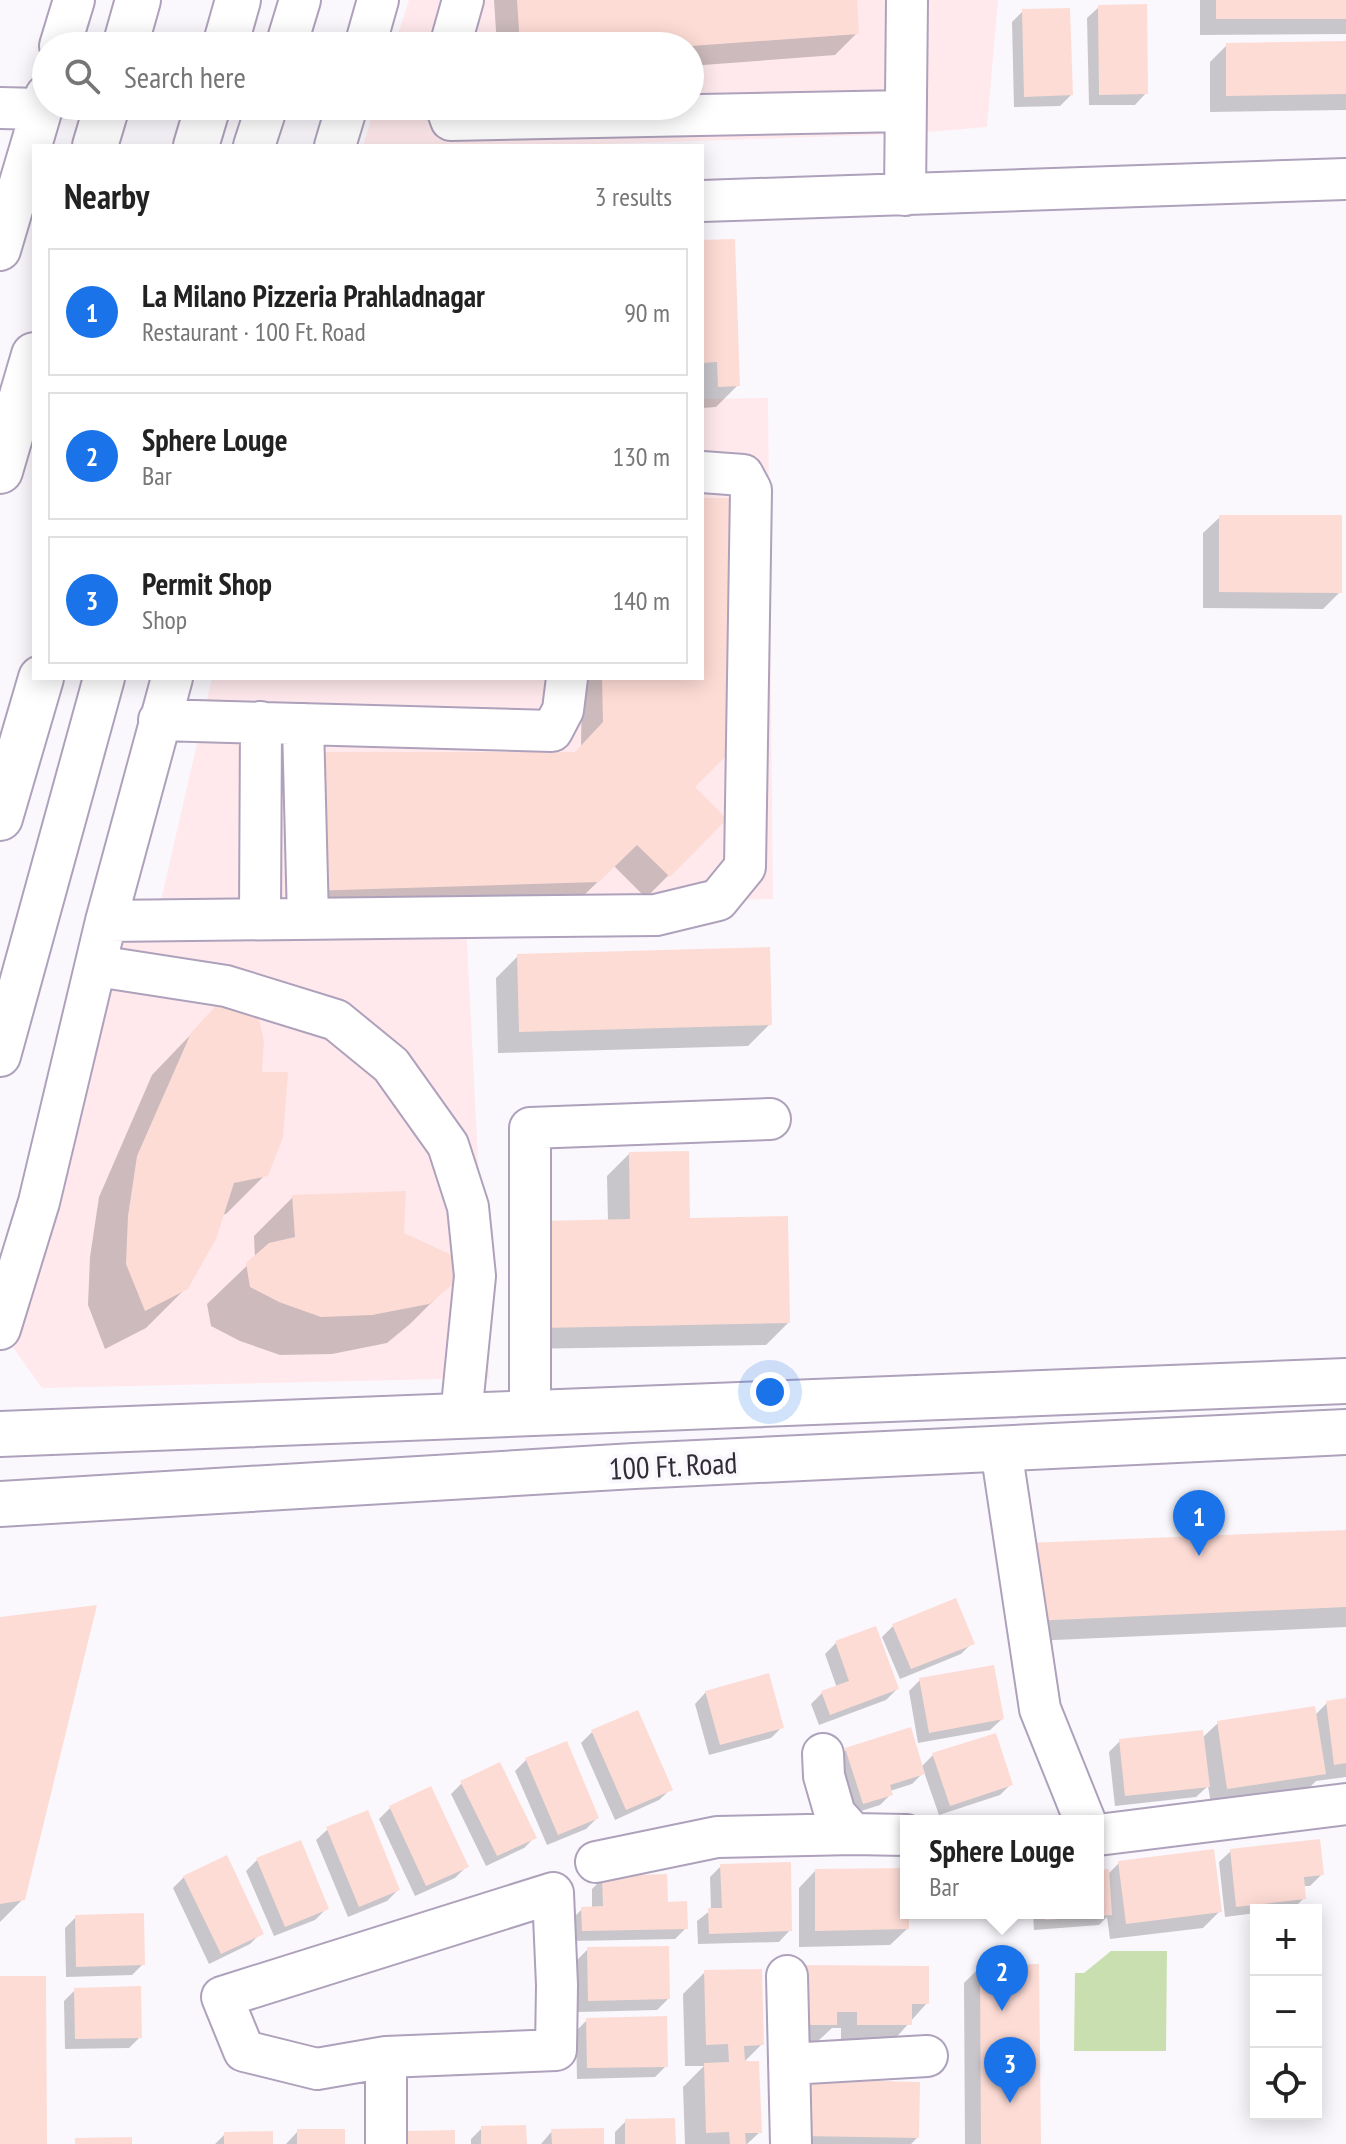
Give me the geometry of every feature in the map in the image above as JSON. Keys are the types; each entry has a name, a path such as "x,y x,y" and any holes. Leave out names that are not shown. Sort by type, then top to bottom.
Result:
{"main road":[{"path":"129,32 138,0"},
{"path":"229,32 238,0"},
{"path":"96,144 103,120"},
{"path":"197,144 204,120"},
{"path":"0,471 32,362"},
{"path":"0,818 40,680"},
{"name":"100 Ft. Road","path":"0,1434 1346,1381"},
{"name":"100 Ft. Road","path":"0,1504 634,1466 1346,1432"}],"street":[{"path":"64,32 74,0"},
{"path":"290,32 300,0"},
{"path":"369,32 378,0"},
{"path":"454,32 463,0"},
{"path":"905,195 907,0"},
{"path":"0,108 32,104"},
{"path":"704,115 905,111"},
{"path":"0,250 39,120"},
{"path":"255,144 262,120"},
{"path":"336,144 343,120"},
{"path":"704,201 1346,179"},
{"path":"106,921 656,915 718,900 745,867 751,490 743,475 704,472"},
{"path":"0,1056 103,680"},
{"path":"0,1329 39,1202 106,921 171,680"},
{"path":"159,720 552,731 563,710 567,680"},
{"path":"260,919 261,722"},
{"path":"303,724 308,919"},
{"path":"97,966 226,986 336,1020 391,1065 448,1145 468,1207 475,1276 461,1416"},
{"path":"530,1413 530,1128 770,1119"},
{"path":"1001,1449 1040,1709 1083,1815"},
{"path":"823,1754 824,1776 835,1814 853,1834"},
{"path":"1104,1834 1346,1804"},
{"path":"596,1862 717,1837 900,1835"},
{"path":"553,1893 556,2050 386,2057 317,2069 244,2051 222,1997 553,1893"},
{"path":"787,1976 791,2144"},
{"path":"789,2064 927,2056"},
{"path":"386,2057 386,2144"}],"shaded area":[{"path":"409,0 998,0 987,127 904,134 602,144 364,144 371,120 704,120 704,32 399,32"},
{"path":"768,398 773,899 157,918 212,680 704,680 704,399"},
{"path":"466,922 489,1378 42,1388 5,1336 115,927"}],"green space":[{"path":"1111,1951 1167,1951 1166,2051 1074,2051 1075,1973 1084,1973"}],"building":[{"path":"517,0 857,0 859,34 704,45 704,32 519,32"},
{"path":"1216,0 1346,0 1346,19 1216,19"},
{"path":"1147,4 1148,94 1099,95 1098,5"},
{"path":"1070,8 1073,95 1024,97 1022,9"},
{"path":"1346,41 1346,94 1226,96 1226,43"},
{"path":"735,239 740,386 718,387 717,362 704,363 704,240"},
{"path":"704,498 737,498 730,752 695,787 727,819 670,877 637,845 599,882 308,891 306,752 575,752 603,722 602,680 704,680"},
{"path":"1219,515 1342,515 1342,593 1219,592"},
{"path":"770,947 772,1025 519,1032 517,954"},
{"path":"221,1000 255,1002 264,1041 262,1072 288,1072 283,1137 268,1176 234,1183 216,1239 188,1289 145,1311 126,1264 128,1216 137,1156 191,1033"},
{"path":"689,1151 690,1218 788,1216 790,1323 542,1328 540,1221 630,1219 629,1152"},
{"path":"406,1191 404,1233 456,1257 452,1285 429,1304 372,1315 321,1317 279,1302 250,1287 246,1263 269,1243 295,1237 292,1195"},
{"path":"1346,1530 1346,1607 1032,1621 1028,1543"},
{"path":"956,1598 975,1644 911,1669 892,1624"},
{"path":"97,1605 25,1900 0,1904 0,1617"},
{"path":"876,1626 899,1689 830,1715 821,1691 849,1681 835,1641"},
{"path":"994,1665 1004,1719 929,1733 919,1678"},
{"path":"769,1673 784,1728 720,1745 705,1691"},
{"path":"1346,1698 1346,1763 1334,1765 1326,1701"},
{"path":"1315,1706 1326,1774 1227,1789 1217,1721"},
{"path":"638,1710 673,1790 626,1810 591,1730"},
{"path":"911,1727 925,1774 890,1785 893,1795 863,1804 845,1748"},
{"path":"1203,1730 1210,1787 1125,1796 1119,1739"},
{"path":"996,1733 1013,1785 950,1806 932,1753"},
{"path":"567,1741 599,1818 558,1835 525,1758"},
{"path":"500,1762 537,1838 497,1856 460,1781"},
{"path":"431,1786 469,1867 426,1886 389,1806"},
{"path":"368,1810 400,1890 359,1907 326,1827"},
{"path":"1320,1839 1324,1875 1304,1877 1306,1899 1236,1907 1230,1849"},
{"path":"301,1840 329,1909 285,1927 256,1858"},
{"path":"1214,1849 1222,1912 1126,1924 1118,1861"},
{"path":"227,1855 264,1934 221,1954 183,1876"},
{"path":"791,1862 792,1931 709,1934 708,1908 722,1908 720,1864"},
{"path":"900,1868 900,1919 909,1919 909,1929 815,1931 815,1869"},
{"path":"1104,1869 1109,1869 1112,1915 1104,1916"},
{"path":"667,1874 668,1902 687,1901 688,1929 582,1931 581,1907 603,1906 602,1876"},
{"path":"144,1913 145,1965 76,1967 75,1915"},
{"path":"669,1946 670,1999 588,2001 587,1947"},
{"path":"980,1964 1039,1964 1041,2144 981,2144"},
{"path":"804,1965 929,1966 929,2004 912,2004 912,2025 857,2025 857,2012 837,2012 837,2025 804,2025"},
{"path":"762,1969 764,2045 744,2046 745,2061 759,2061 762,2133 745,2133 746,2144 730,2144 729,2132 706,2133 704,2063 729,2062 728,2044 706,2045 704,1970"},
{"path":"0,1976 46,1976 47,2144 0,2144"},
{"path":"141,1986 142,2038 75,2039 74,1988"},
{"path":"667,2016 668,2067 587,2068 586,2018"},
{"path":"804,2079 920,2082 919,2138 803,2136"},
{"path":"675,2118 676,2144 625,2144 625,2119"},
{"path":"526,2125 527,2144 481,2144 481,2126"},
{"path":"604,2128 604,2144 552,2144 551,2129"},
{"path":"297,2129 345,2129 345,2144 297,2144"},
{"path":"455,2130 455,2144 408,2144 408,2131"},
{"path":"273,2131 273,2144 224,2144 224,2132"},
{"path":"132,2137 132,2144 75,2144 75,2138"}],"place":[{"name":"La Milano Pizzeria Prahladnagar","path":"1199,1556"},
{"name":"Sphere Louge","path":"1002,2011"},
{"name":"Permit Shop","path":"1010,2103"}]}
